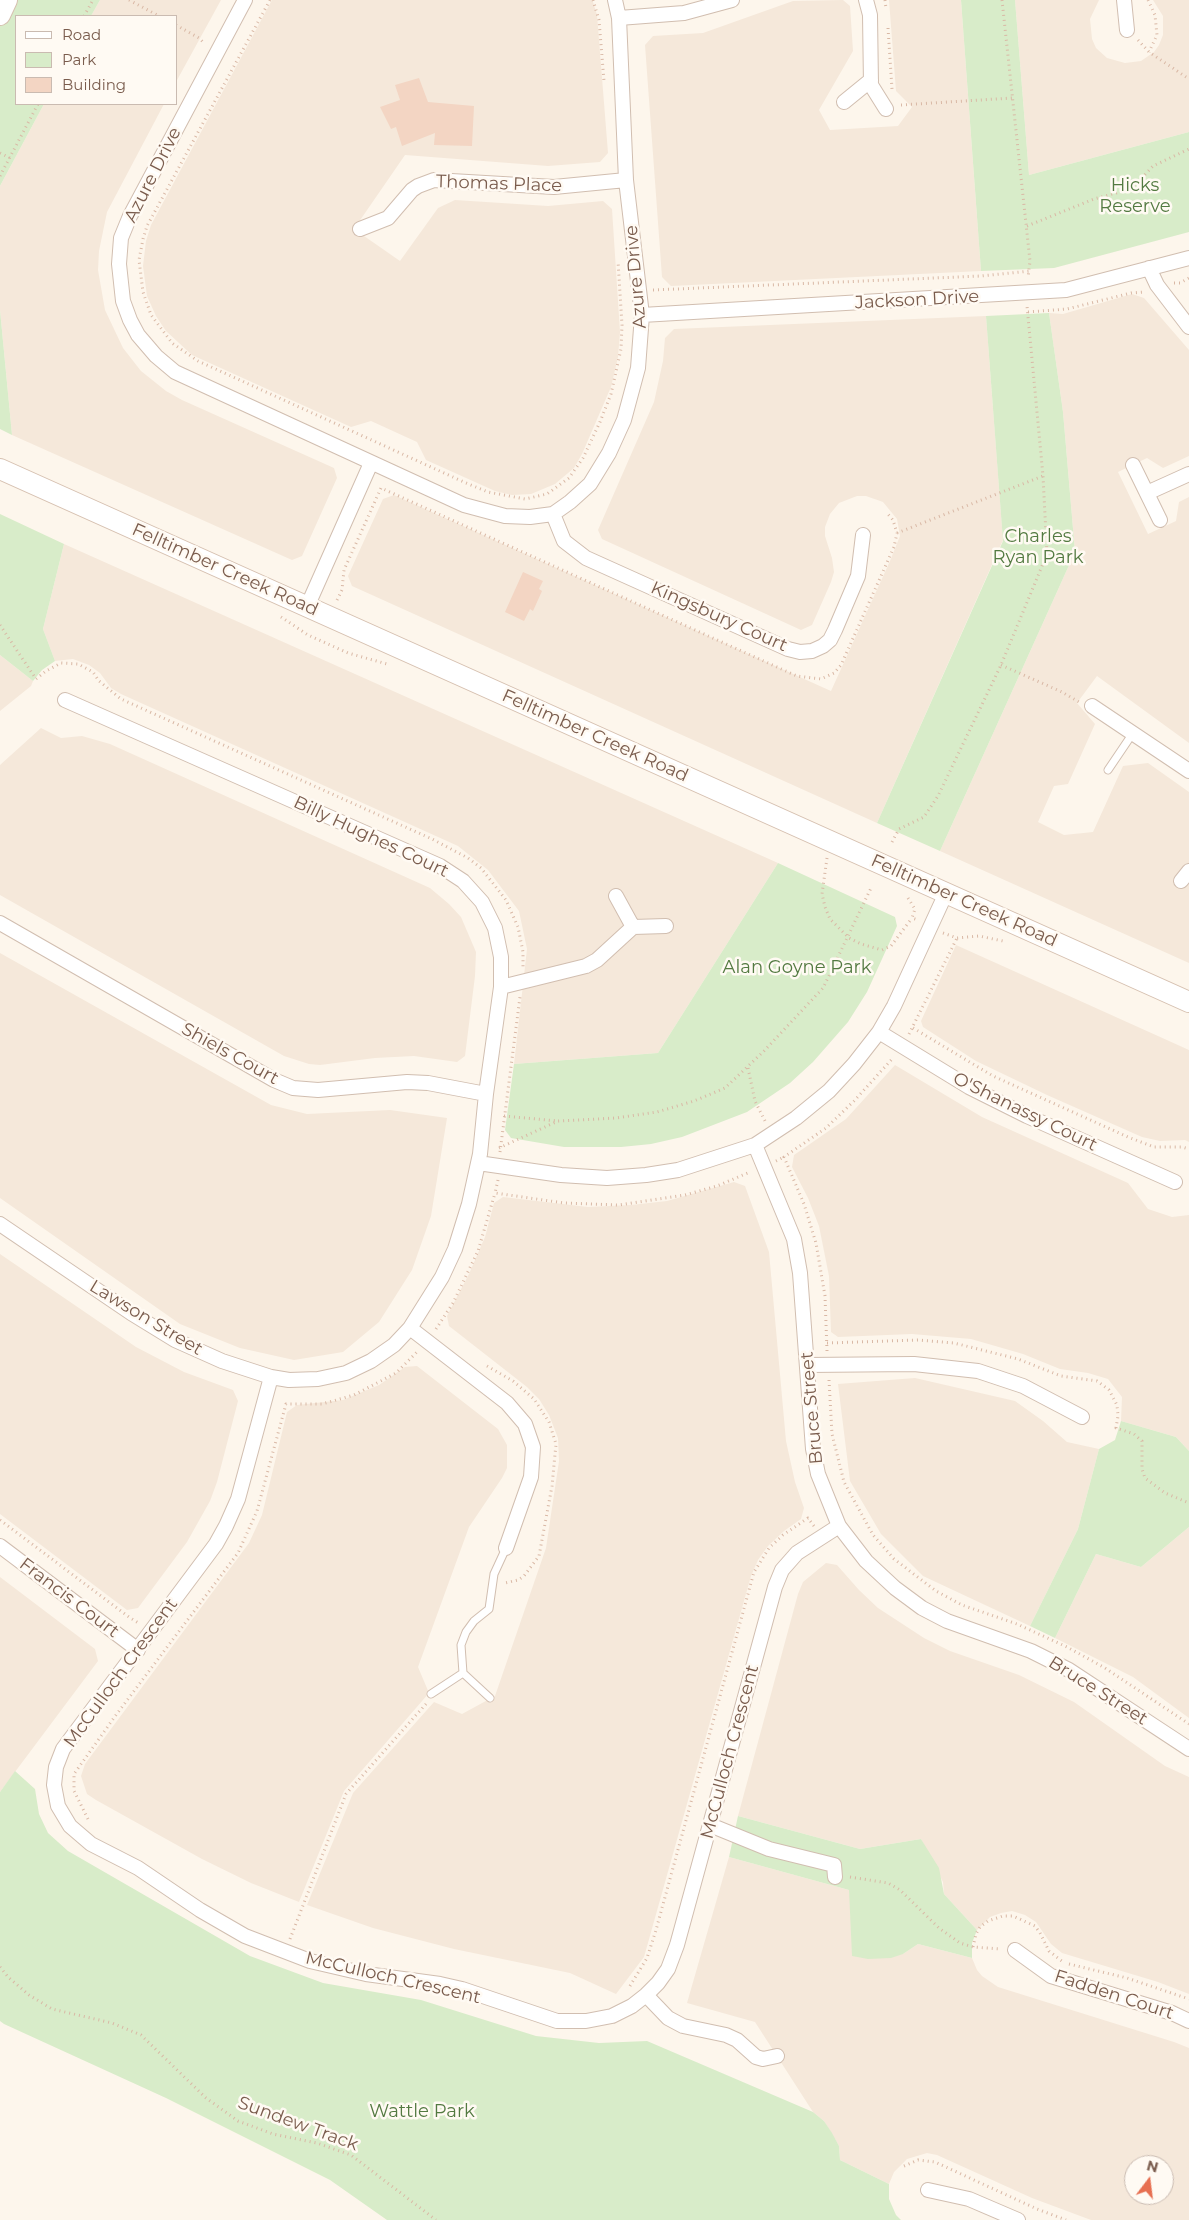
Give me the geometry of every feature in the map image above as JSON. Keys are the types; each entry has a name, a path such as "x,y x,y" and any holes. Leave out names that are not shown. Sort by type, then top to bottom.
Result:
{"main road":[{"path":"0,16 7,0"},
{"name":"Felltimber Creek Road","path":"0,470 1189,1002"}],"street":[{"name":"Azure Drive","path":"245,0 130,216 122,238 119,264 123,301 138,335 156,356 176,372 371,463 464,505 504,516 530,517 553,514 590,484 609,453 624,420 638,368 642,314 626,180 619,18 614,0"},
{"path":"619,18 684,13 732,0"},
{"path":"866,0 870,15 871,80 873,91 890,107"},
{"path":"1124,0 1127,30"},
{"path":"844,102 871,80"},
{"name":"Thomas Place","path":"360,230 388,218 414,188 434,180 554,187 626,180"},
{"name":"Jackson Drive","path":"642,314 1027,294 1066,290 1189,258"},
{"path":"1149,268 1156,285 1189,327"},
{"path":"307,607 371,463"},
{"path":"1133,465 1160,520"},
{"path":"1147,493 1189,474"},
{"name":"Kingsbury Court","path":"553,514 564,541 586,558 779,645 800,652 812,651 830,640 858,576 863,535"},
{"name":"Billy Hughes Court","path":"65,700 440,866 463,881 482,902 495,928 501,957 501,987 479,1159"},
{"path":"1092,706 1189,770"},
{"path":"479,1159 501,1166 570,1176 607,1178 646,1176 678,1170 754,1145 796,1118 829,1091 854,1064 879,1032 894,1006 946,893"},
{"path":"616,896 632,927"},
{"name":"Shiels Court","path":"0,923 274,1080 293,1088 318,1090 407,1082 428,1083 486,1094"},
{"path":"501,987 586,966 597,960 632,927 666,926"},
{"name":"O'Shanassy Court","path":"879,1032 925,1062 969,1087 1175,1182"},
{"name":"Bruce Street","path":"754,1145 794,1239 800,1273 813,1449 818,1474 839,1526 866,1561 895,1588 922,1608 948,1621 1031,1651 1069,1670 1189,1749"},
{"name":"Lawson Street","path":"0,1224 131,1314 175,1340 222,1361 271,1376 289,1380 318,1380 346,1373 371,1362 394,1345 410,1328 442,1277 456,1249 479,1159"},
{"path":"410,1328 507,1403 524,1424 533,1447 530,1478 506,1548"},
{"path":"808,1365 914,1364 978,1371 1023,1386 1082,1417"},
{"name":"McCulloch Crescent","path":"271,1376 238,1499 226,1526 216,1544 151,1633 63,1749 56,1767 54,1786 58,1806 70,1826 91,1844 138,1868 200,1910 245,1936 310,1961 366,1974 455,1988 557,2021 586,2021 612,2016 632,2006 646,1995 668,1970 677,1945 775,1587 782,1570 797,1553 839,1526"},
{"name":"Francis Court","path":"0,1546 138,1650"},
{"path":"710,1825 769,1849 834,1865 835,1877"},
{"name":"Fadden Court","path":"1015,1950 1051,1976 1172,2013 1189,2021"},
{"path":"646,1995 668,2018 683,2026 726,2035 737,2040 756,2056 763,2059 777,2056"},
{"path":"928,2190 969,2199 1018,2220"}],"lane":[{"path":"1108,770 1133,733"},
{"path":"490,1698 463,1673 461,1645 466,1632 474,1621 489,1609 494,1574 506,1548"},
{"path":"431,1694 463,1673"}],"path":[{"path":"84,15 92,0"},
{"path":"129,0 157,15"},
{"path":"270,0 147,226 143,239 139,260 143,292 151,315 172,343 198,361 466,483 494,494 525,499 547,494 569,478 584,458 611,394 621,349 622,325 618,256"},
{"path":"593,0 599,20 604,83"},
{"path":"885,0 886,10"},
{"path":"892,842 899,829 924,817 938,796 1001,665 1047,554 1043,476 1028,312 1027,294 1030,271 1027,226 1002,0"},
{"path":"1148,0 1155,15 1157,36 1149,52"},
{"path":"887,19 890,107 1012,98"},
{"path":"178,26 199,38 216,54"},
{"path":"1127,30 1149,52 1189,79"},
{"path":"0,176 37,105"},
{"path":"1027,226 1094,199 1124,191 1138,182 1154,166 1189,149"},
{"path":"0,153 10,158"},
{"path":"620,294 656,289 981,276 1030,271"},
{"path":"1028,312 1066,309 1131,293 1147,292 1156,285 1180,283 1189,278"},
{"path":"898,533 1043,476"},
{"path":"0,624 36,679 46,671 61,664 78,664 93,672 100,681 121,699 432,838 460,853 481,868 506,900 518,927 523,952 523,982 499,1148 501,1166 495,1193 564,1203 619,1205 685,1196 717,1186 784,1157"},
{"path":"1001,665 1062,692 1075,701 1092,706"},
{"path":"827,858 822,894 825,907 830,919 849,938 861,944 882,950 891,946 912,918"},
{"path":"484,1114 558,1121 616,1118 657,1112 685,1104 725,1088 748,1067 823,988 849,938 872,886"},
{"path":"913,1028 968,1062 1033,1096 1145,1144 1154,1147 1182,1147 1189,1150"},
{"path":"748,1067 755,1101 772,1134"},
{"path":"479,1159 558,1121"},
{"path":"1116,1428 1134,1434 1142,1441 1142,1468 1149,1482 1165,1493 1189,1503"},
{"path":"0,1520 151,1633 167,1649"},
{"path":"290,1940 346,1794 427,1702 431,1694"},
{"path":"835,1877 872,1879 888,1883 909,1897 944,1932 960,1943 973,1947 1015,1950"},
{"path":"973,1947 980,1927 988,1921 1003,1916 1013,1916 1028,1921 1035,1926 1048,1951 1064,1962 1127,1978 1189,1998"},
{"name":"Sundew Track","path":"0,1967 8,1977 29,1995 52,2009 112,2023 141,2035 206,2098 238,2121 273,2134 317,2143 351,2155 436,2220"},
{"path":"904,2166 918,2160 935,2162 1037,2209 1066,2220"}],"shaded area":[{"path":"100,0 221,0 178,78 178,15 92,15"},
{"path":"272,0 591,0 593,2 597,15 608,153 600,162 548,166 405,155 354,229 400,261 438,208 455,200 548,206 603,201 612,209 620,332 618,357 611,387 582,454 574,468 555,484 531,494 512,495 495,491 426,460 417,442 371,421 351,427 192,355 166,331 156,316 147,296 143,266 146,241 151,225"},
{"path":"843,0 850,6 853,51 819,110 830,130 898,126 912,107 896,91 889,0 961,0 981,271 671,286 662,277 645,45 653,36 703,33 793,1"},
{"path":"1015,0 1099,0 1090,19 1092,39 1096,48 1107,58 1125,63 1141,61 1154,52 1159,45 1163,35 1163,16 1153,0 1189,0 1189,132 1029,175"},
{"path":"43,105 163,105 107,212 99,251 98,270 105,310 123,348 141,371 166,391 182,400 334,468 337,478 302,556 292,560 12,435 0,310 0,186"},
{"path":"1132,294 1144,298 1189,350 1189,456 1163,468 1147,458 1118,472 1148,534 1176,521 1179,502 1189,497 1189,743 1097,676 1077,703 1095,724 1068,784 1054,786 1038,822 1064,835 1093,832 1123,766 1148,763 1189,792 1189,963 940,851 1075,552 1063,412 1049,313 1063,314"},
{"path":"986,316 1003,540 877,823 352,586 348,576 383,499 394,495 831,691 900,536 897,519 883,502 866,496 857,496 839,503 830,514 825,527 825,536 834,572 812,625 801,630 602,539 598,530 654,402 663,361 665,338 674,329"},
{"path":"64,544 778,863 658,1053 514,1064 527,949 519,911 488,870 458,846 121,694 111,688 100,673 89,665 73,659 55,661 43,629"},
{"path":"0,655 33,681 31,686 0,711"},
{"path":"41,728 61,738 82,736 110,744 430,888 461,917 476,952 475,976 465,1056 457,1062 414,1056 375,1058 320,1065 309,1064 284,1056 0,895 0,765"},
{"path":"956,945 1189,1050 1189,1142 1185,1140 1160,1141 1142,1137 976,1061 923,1027 921,1021"},
{"path":"0,953 271,1105 307,1114 390,1110 447,1118 431,1216 412,1270 379,1322 343,1352 294,1360 240,1348 180,1324 0,1198"},
{"path":"895,1065 982,1117 1128,1183 1148,1209 1172,1217 1189,1215 1189,1451 1176,1437 1121,1421 1122,1397 1108,1379 1088,1373 1060,1369 1023,1354 971,1339 912,1334 838,1337 831,1332 829,1276 819,1226 808,1198 792,1167 794,1155 846,1119"},
{"path":"734,1182 745,1186 769,1252 786,1441 795,1482 804,1508 801,1519 768,1546 758,1560 751,1576 644,1957 616,1994 570,1973 454,1949 373,1928 307,1905 353,1793 434,1702 462,1714 495,1696 546,1548 559,1461 558,1438 549,1415 539,1399 527,1387 449,1326 447,1316 469,1274 485,1237 494,1203 503,1197 588,1207 631,1205 667,1201"},
{"path":"0,1254 136,1347 184,1372 233,1390 238,1401 217,1482 210,1501 187,1542 138,1608 127,1610 0,1514"},
{"path":"417,1366 498,1429 507,1445 507,1468 469,1527 418,1667 429,1693 344,1791 299,1902 251,1883 202,1859 96,1800 87,1794 81,1776 85,1764 249,1543 262,1515 287,1412 297,1405 343,1400 379,1385 405,1367"},
{"path":"915,1378 1015,1401 1043,1421 1067,1442 1099,1449 1078,1529 1030,1626 923,1576 881,1534 850,1481 838,1384"},
{"path":"1189,1527 1189,1718 1133,1677 1055,1638 1096,1554 1141,1567"},
{"path":"826,1563 837,1565 878,1608 924,1638 950,1651 1019,1675 1074,1702 1165,1766 1189,1777 1189,1994 1158,1982 1062,1953 1051,1944 1036,1922 1025,1915 1012,1911 990,1917 977,1930 944,1894 943,1882 921,1839 860,1849 738,1816 798,1594 803,1582"},
{"path":"0,1577 95,1649 98,1661 0,1792"},
{"path":"729,1857 849,1890 903,1954 918,1944 972,1958 982,1976 998,1987 1189,2048 1189,2220 1091,2220 1032,2198 937,2155 927,2153 907,2159 894,2172 889,2184 840,2160 839,2146 824,2121 813,2112 755,2022 687,2003"}],"green space":[{"path":"0,0 100,0 92,15 15,15 15,105 43,105 0,186"},
{"name":"Hicks Reserve","path":"961,0 1015,0 1029,175 1189,132 1189,232 1054,268 981,271"},
{"path":"0,310 12,435 0,429"},
{"name":"Charles Ryan Park","path":"1049,313 1063,412 1075,552 940,851 877,823 1003,541 986,316"},
{"path":"0,514 64,544 43,629 55,661 42,670 33,681 0,655"},
{"name":"Alan Goyne Park","path":"778,863 895,917 897,926 867,992 848,1022 813,1062 790,1083 747,1112 682,1137 651,1144 621,1147 564,1147 511,1138 505,1130 514,1064 658,1053"},
{"path":"1121,1421 1176,1437 1189,1451 1189,1527 1141,1567 1096,1554 1055,1638 1030,1626 1078,1529 1099,1449 1115,1440"},
{"name":"Wattle Park","path":"15,1771 35,1789 39,1814 48,1833 68,1851 250,1956 323,1983 421,2000 536,2036 599,2043 647,2041 813,2112 824,2121 832,2133 839,2146 840,2160 889,2184 889,2199 896,2215 901,2220 387,2220 330,2180 166,2098 0,2021 0,1792"},
{"path":"738,1816 860,1849 921,1839 939,1868 944,1894 977,1930 972,1943 972,1958 918,1944 903,1954 891,1958 868,1959 852,1956 849,1890 729,1857"}],"building":[{"path":"419,78 428,102 474,106 472,146 434,145 435,133 402,146 396,127 391,129 380,107 400,100 395,85"},
{"path":"523,572 543,581 539,589 542,591 533,611 530,609 524,621 505,612"}]}
